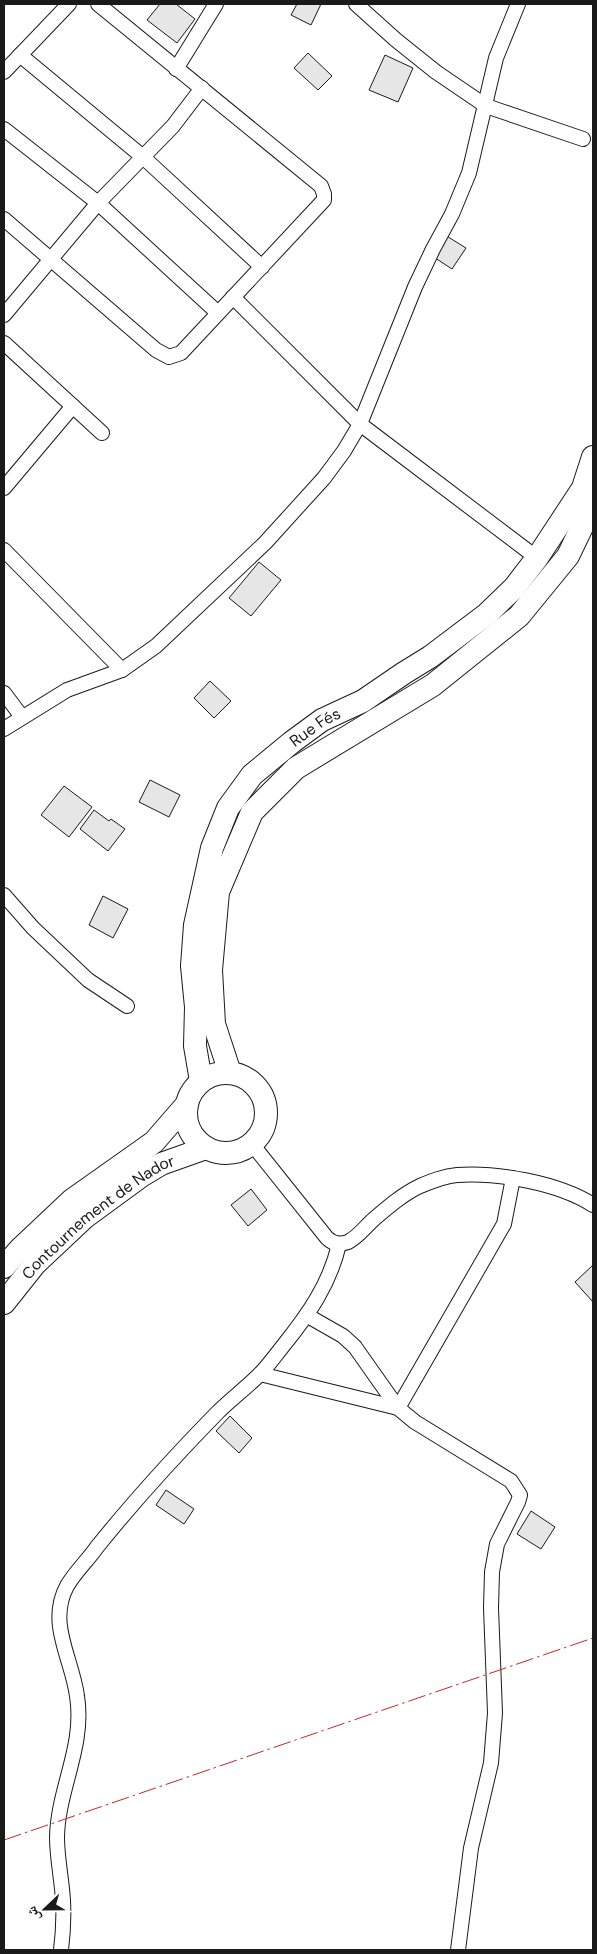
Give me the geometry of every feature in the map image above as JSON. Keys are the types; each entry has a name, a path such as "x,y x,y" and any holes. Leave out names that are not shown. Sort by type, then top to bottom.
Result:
{"highway":[{"name":"Rue Fés","path":"200,1082 196,1046 196,1007 192,966 195,925 212,848 228,808 252,775 292,742 322,720 363,700 430,657 487,614 514,588 537,558 583,488 593,457"},
{"name":"Rue Fés","path":"230,1073 214,1024 211,970 218,892 252,812 296,768 433,685 519,616 568,556 593,504"},
{"path":"230,1073 248,1079 261,1093 266,1111 263,1129 252,1144 238,1152 222,1154 206,1148 193,1137 186,1121 187,1104 192,1091 200,1082 216,1074 230,1073"},
{"name":"Contournement de Nador","path":"4,1267 20,1249 72,1200 154,1142 187,1104"},
{"name":"Contournement de Nador","path":"4,1303 35,1264 86,1217 141,1176 161,1164 206,1148"}],"street":[{"path":"4,72 69,4"},
{"path":"176,69 216,4"},
{"path":"356,4 396,40 436,72 486,106 583,139"},
{"path":"4,729 67,690 122,670 156,646 265,543 324,478 360,424 415,287 452,214 469,173 496,58 518,4"},
{"path":"4,219 51,257 166,357 172,357 182,353 233,296 322,203 324,194 320,186 202,88 176,69 101,5"},
{"path":"20,55 143,157 262,267"},
{"path":"4,315 98,203 173,126 202,88"},
{"path":"4,129 98,203 218,313"},
{"path":"233,296 360,424 537,558"},
{"path":"4,343 102,433"},
{"path":"6,481 73,406"},
{"path":"4,550 122,670"},
{"path":"4,693 22,717"},
{"path":"4,895 33,928 88,980 127,1006"},
{"path":"252,1144 333,1241 347,1242 358,1235 395,1202 421,1186 445,1177 457,1175 513,1178 533,1182 570,1194 593,1205"},
{"path":"398,1408 504,1224 513,1178"},
{"path":"61,1950 64,1929 63,1900 58,1866 57,1836 60,1804 67,1785 78,1727 77,1697 71,1667 58,1624 59,1607 68,1585 116,1524 218,1412 260,1374 308,1316 331,1273 333,1241"},
{"path":"308,1316 343,1336 398,1408 415,1422 510,1481 520,1495 497,1544 492,1572 491,1608 495,1713 491,1763 472,1848 458,1950"},
{"path":"260,1374 398,1408"}],"building":[{"path":"160,4 176,4 195,19 177,43 147,20"},
{"path":"297,4 321,4 311,25 291,15"},
{"path":"308,53 332,76 318,90 294,68"},
{"path":"385,55 413,68 398,102 369,90"},
{"path":"445,235 466,248 452,269 432,256"},
{"path":"259,562 281,580 251,616 229,598"},
{"path":"210,681 231,701 214,718 194,698"},
{"path":"150,780 180,795 169,817 139,802"},
{"path":"64,786 92,807 69,837 41,815"},
{"path":"94,810 109,821 111,819 125,829 108,851 80,829"},
{"path":"103,896 128,909 113,938 89,925"},
{"path":"251,1189 267,1210 248,1226 231,1205"},
{"path":"593,1265 593,1302 575,1282"},
{"path":"230,1416 252,1438 239,1453 216,1431"},
{"path":"166,1490 194,1509 184,1524 156,1505"},
{"path":"531,1511 555,1527 541,1549 517,1534"}],"power":[{"path":"4,1840 593,1638"}]}
